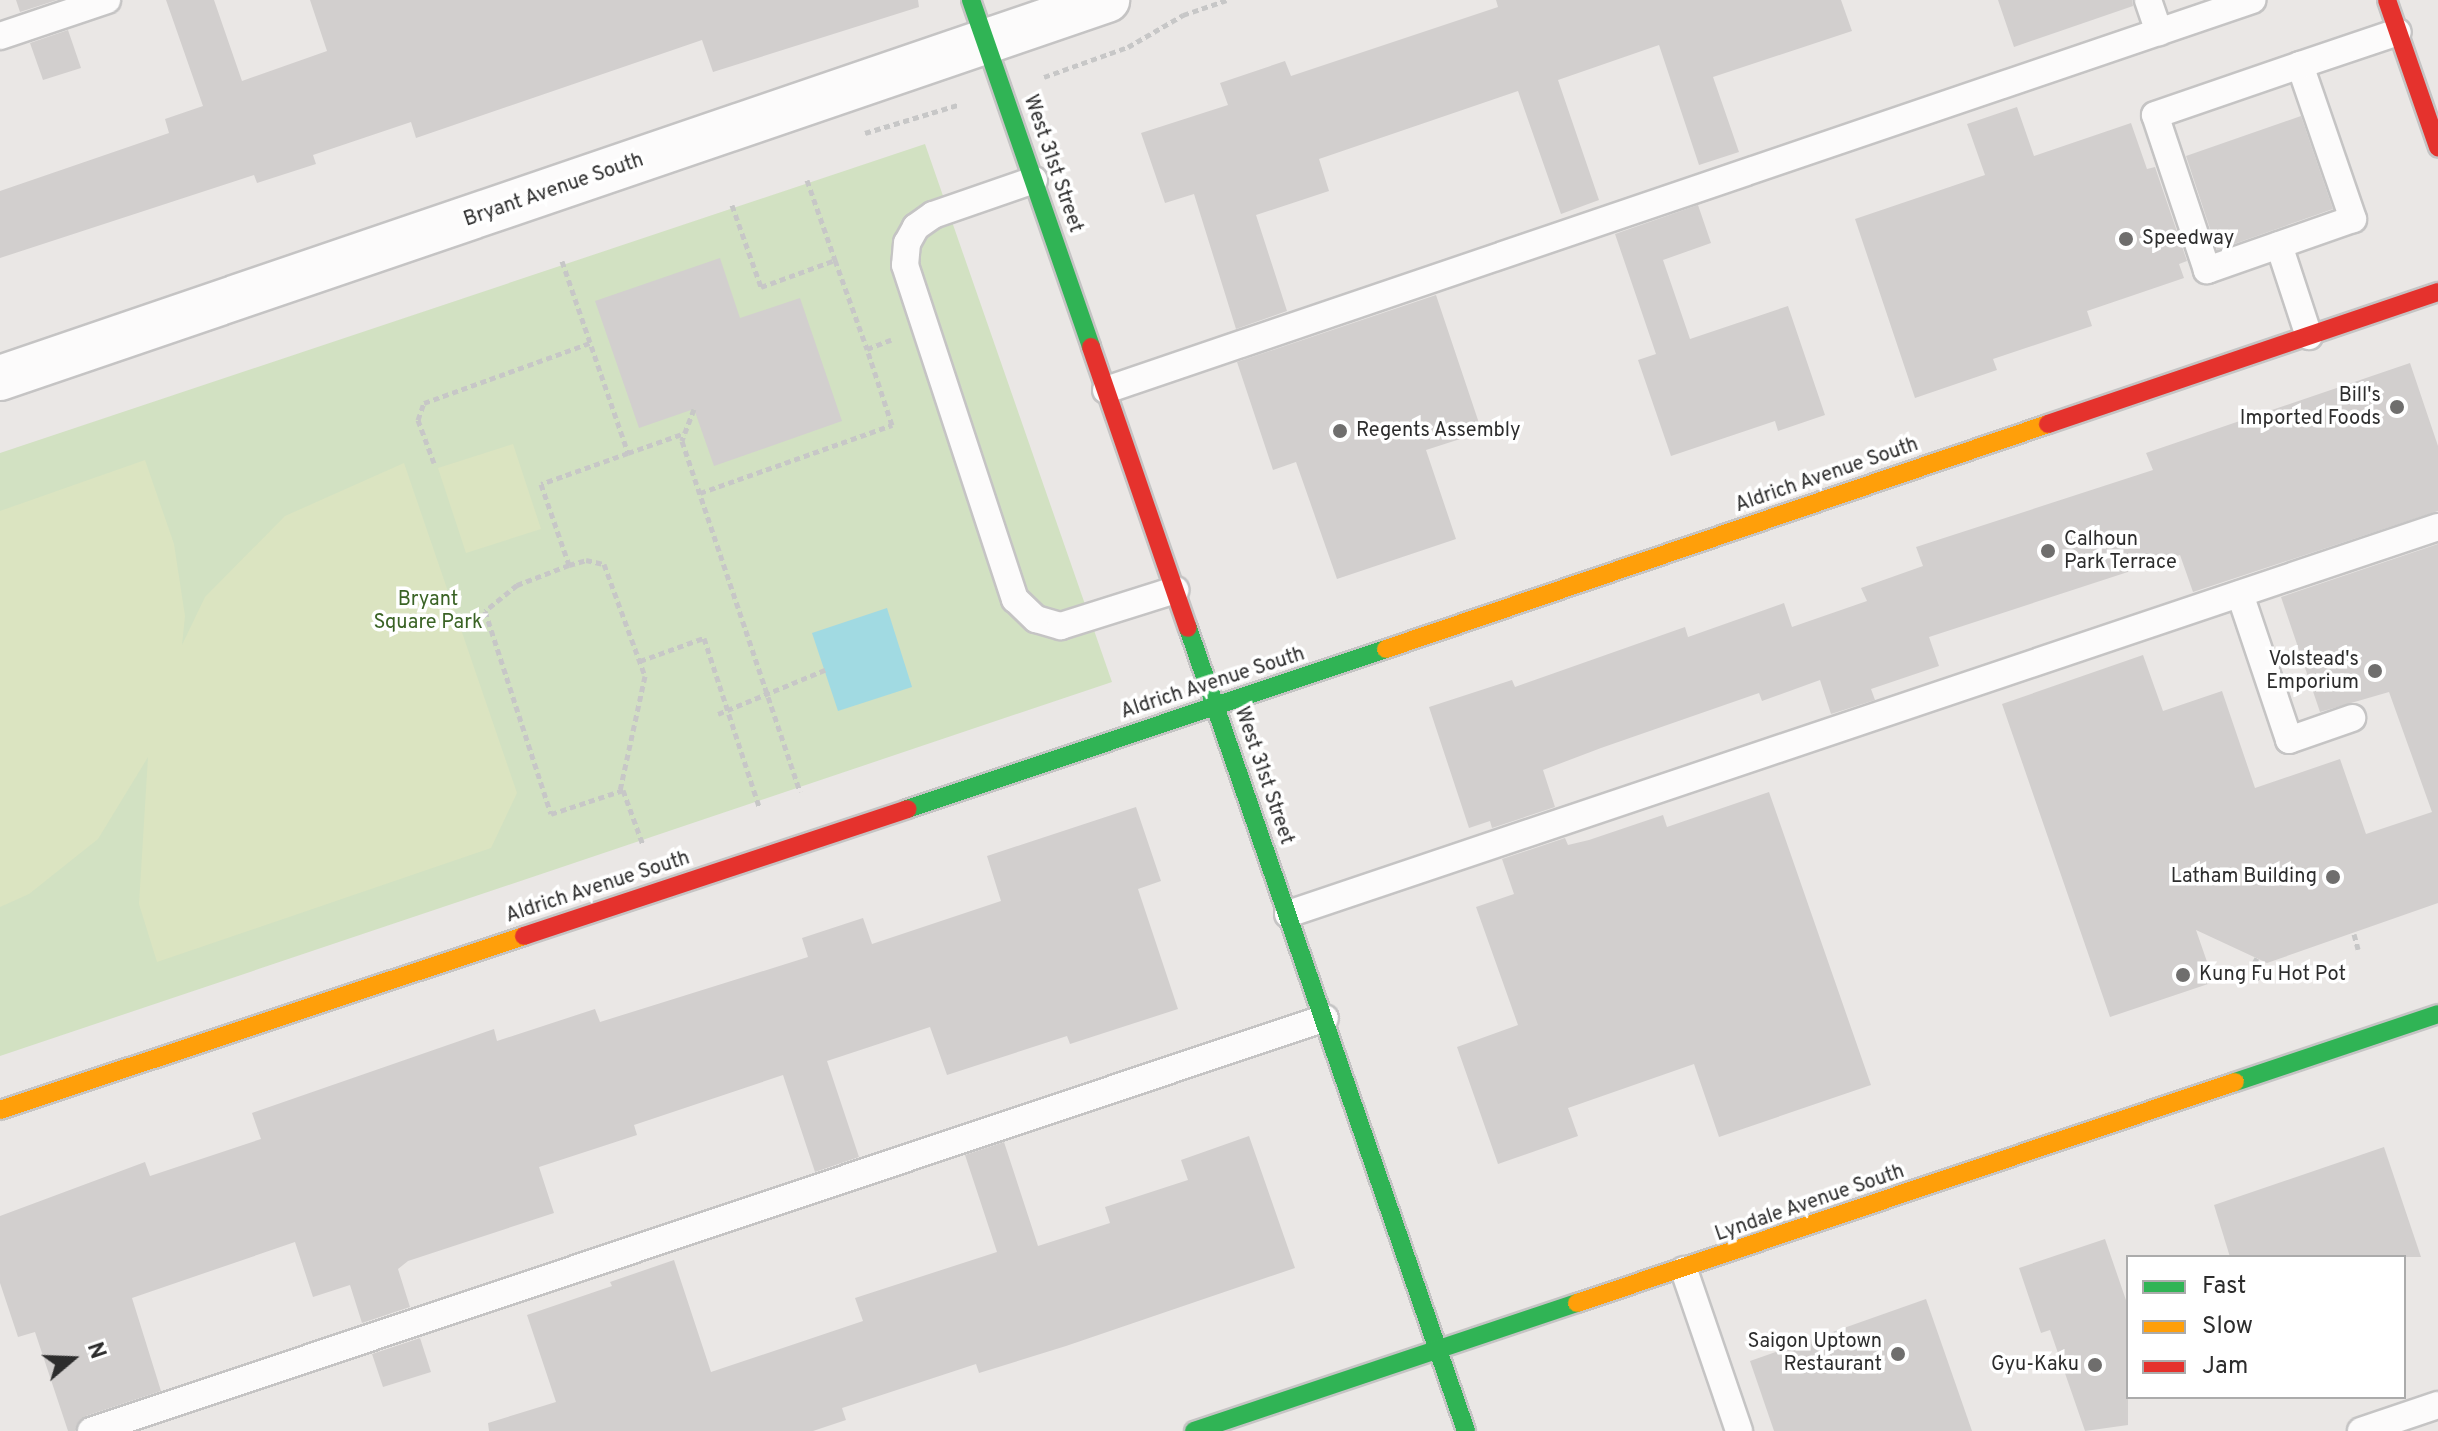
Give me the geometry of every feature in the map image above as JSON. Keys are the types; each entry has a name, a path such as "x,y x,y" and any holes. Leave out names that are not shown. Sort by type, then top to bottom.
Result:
{"street":[{"name":"West 31st Street","path":"971,0 1466,1431"},
{"name":"Bryant Avenue South","path":"0,378 1107,0"},
{"path":"2387,0 2438,147"},
{"name":"Aldrich Avenue South","path":"0,1110 1216,707 2438,292"},
{"name":"Lyndale Avenue South","path":"1194,1431 1684,1270 2438,1014"}],"lane":[{"path":"0,36 107,0"},
{"path":"2148,0 2159,32"},
{"path":"1106,390 2252,0"},
{"path":"2300,65 2353,219 2207,270 2155,115 2300,65 2398,32"},
{"path":"1034,180 933,215 916,227 907,243 905,265 1015,599 1036,619 1061,626 1175,590"},
{"path":"2279,245 2309,336"},
{"path":"1288,914 2438,527"},
{"path":"2240,594 2289,740 2352,718"},
{"path":"91,1431 1325,1018"},
{"path":"1684,1270 1739,1431"},
{"path":"2361,1431 2438,1405"}],"path":[{"path":"700,493 892,425 807,180"},
{"path":"732,205 761,287 835,260"},
{"path":"562,261 628,453"},
{"path":"867,349 925,327"},
{"path":"434,463 418,420 424,403 590,343"},
{"path":"694,409 682,441 800,792"},
{"path":"569,565 541,484 685,433"},
{"path":"620,791 551,814 485,611 517,585 586,560 604,564 645,676 620,791 643,845"},
{"path":"640,661 704,638 759,806"},
{"path":"718,714 769,697 825,670"},
{"path":"2354,934 2358,949"},
{"path":"2257,958 2253,965 2259,983"}],"green space":[{"name":"Bryant Square Park","path":"925,144 1112,682 0,1056 0,453"},
{"path":"513,444 541,529 466,553 438,468"},
{"path":"145,460 174,544 185,616 182,645 205,597 285,516 404,463 517,793 491,848 157,962 139,904 148,757 98,839 29,894 0,907 0,511"}],"water":[{"path":"887,608 912,687 838,711 812,633"}],"building":[{"path":"16,0 57,0 20,12"},
{"path":"166,0 214,0 242,81 327,51 310,0 918,0 919,7 713,72 702,40 416,138 411,122 313,155 316,164 257,183 254,175 0,258 0,191 169,133 165,119 203,106"},
{"path":"1496,0 1841,0 1852,31 1713,77 1739,152 1699,165 1659,45 1558,80 1599,200 1561,214 1518,91 1319,159 1329,191 1256,215 1287,311 1236,329 1194,194 1165,203 1141,133 1228,105 1220,83 1285,61 1291,76 1498,7"},
{"path":"1998,0 2132,0 2133,6 2014,47"},
{"path":"68,30 81,68 43,80 30,43"},
{"path":"2017,107 2034,156 2131,123 2147,169 2155,167 2187,261 2179,264 2184,278 2087,311 2092,326 1993,359 1997,370 1915,398 1855,219 1985,175 1967,124"},
{"name":"Speedway","path":"2301,116 2333,209 2217,250 2186,156"},
{"path":"1698,205 1711,243 1663,260 1690,339 1788,306 1825,415 1778,431 1775,421 1671,456 1638,360 1656,354 1615,234"},
{"path":"720,258 740,318 800,298 842,421 714,466 694,409 639,428 595,301"},
{"name":"Regents Assembly","path":"1436,295 1482,432 1426,450 1456,539 1337,579 1296,462 1273,470 1237,362"},
{"path":"2410,363 2438,446 2438,511 2193,592 2180,555 1929,637 1939,666 1871,689 1875,700 1831,714 1820,680 1762,701 1759,693 1543,770 1555,807 1492,828 1490,821 1469,828 1429,707 1512,680 1515,687 1685,627 1688,637 1784,603 1792,627 1867,601 1861,588 1923,566 1916,547 2153,470 2146,453"},
{"path":"2438,544 2438,903 2267,963 2196,930 2214,982 2110,1017 2002,704 2143,655 2163,711 2222,691 2255,788 2340,759 2366,834 2432,812 2389,692 2320,712 2281,597"},
{"path":"1769,792 1871,1085 1719,1137 1694,1064 1568,1108 1578,1136 1498,1164 1457,1047 1518,1025 1476,907 1514,894 1502,859 1565,838 1568,845 1589,840 1663,815 1667,827"},
{"path":"1136,807 1161,881 1138,889 1178,1009 1070,1044 1067,1036 947,1075 930,1027 827,1061 859,1157 815,1172 783,1075 634,1125 637,1135 539,1167 554,1213 408,1261 398,1269 410,1307 362,1323 350,1285 313,1297 295,1242 132,1298 161,1391 86,1416 75,1431 68,1431 35,1332 18,1337 0,1283 0,1216 145,1162 150,1176 261,1139 252,1113 494,1029 497,1041 595,1009 600,1022 808,957 802,938 863,918 872,944 1001,901 987,856"},
{"path":"1249,1136 1295,1268 979,1373 976,1364 842,1408 846,1420 813,1431 489,1431 488,1423 556,1402 527,1315 612,1286 610,1282 674,1260 711,1372 863,1321 855,1298 997,1252 965,1155 1004,1142 1038,1246 1110,1223 1105,1207 1188,1180 1181,1160"},
{"path":"2384,1147 2421,1257 2229,1255 2214,1205"},
{"name":"Gyu-Kaku","path":"2105,1239 2126,1300 2128,1425 2085,1431 2050,1330 2041,1333 2019,1268"},
{"path":"1926,1299 1972,1431 1774,1431 1750,1361"},
{"path":"420,1338 431,1372 383,1387 372,1354"}],"traffic: fast":[{"path":"971,0 1091,347"},
{"path":"1188,628 1466,1431"},
{"path":"907,809 1386,649"},
{"path":"2235,1082 2438,1014"},
{"path":"1194,1431 1577,1303"}],"traffic: slow":[{"path":"1386,649 2048,424"},
{"path":"0,1110 524,936"},
{"path":"1577,1303 2235,1082"}],"traffic: jam":[{"path":"2387,0 2438,147"},
{"path":"2048,424 2438,292"},
{"path":"1091,347 1188,628"},
{"path":"524,936 907,809"}],"place":[{"name":"Speedway","path":"2126,239"},
{"name":"Bill's Imported Foods","path":"2397,407"},
{"name":"Regents Assembly","path":"1340,431"},
{"name":"Calhoun Park Terrace","path":"2048,551"},
{"name":"Volstead's Emporium","path":"2375,671"},
{"name":"Latham Building","path":"2333,877"},
{"name":"Kung Fu Hot Pot","path":"2183,975"},
{"name":"Saigon Uptown Restaurant","path":"1898,1354"},
{"name":"Gyu-Kaku","path":"2095,1365"}]}
